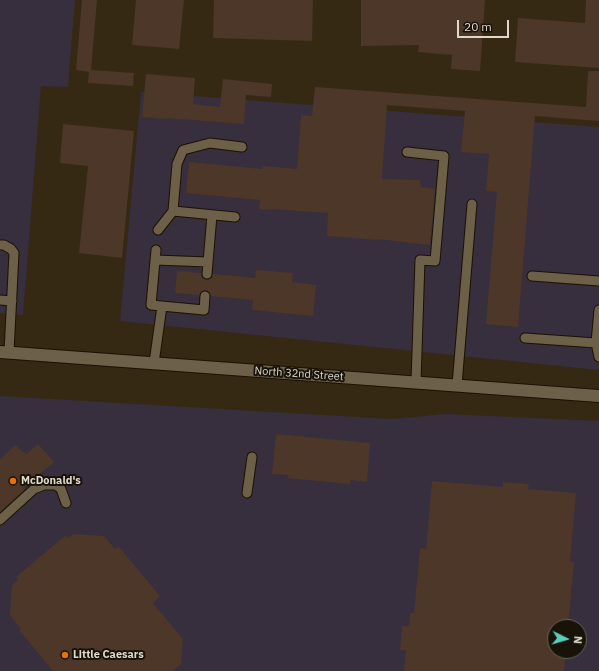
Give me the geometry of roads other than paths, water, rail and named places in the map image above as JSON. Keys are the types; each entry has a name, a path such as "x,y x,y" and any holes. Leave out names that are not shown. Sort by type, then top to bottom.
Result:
{"main road":[{"name":"North 32nd Street","path":"4,352 599,396"}],"lane":[{"path":"158,230 173,212 177,164 183,150 210,143 242,147"},
{"path":"407,152 444,156 435,262 420,260 416,382"},
{"path":"457,385 472,204"},
{"path":"173,212 235,217"},
{"path":"207,274 212,215"},
{"path":"0,245 4,245 11,249 14,254 12,300 4,352"},
{"path":"156,250 151,305 204,310 205,296"},
{"path":"155,260 208,262"},
{"path":"532,276 599,281"},
{"path":"0,300 12,300"},
{"path":"154,363 162,306"},
{"path":"599,310 596,343 599,357"},
{"path":"525,338 596,343"},
{"path":"248,493 252,457"},
{"path":"0,520 34,489 44,484 56,485 61,489 66,503"}],"place":[{"name":"McDonald's","path":"13,481"},
{"name":"Little Caesars","path":"65,655"}]}
